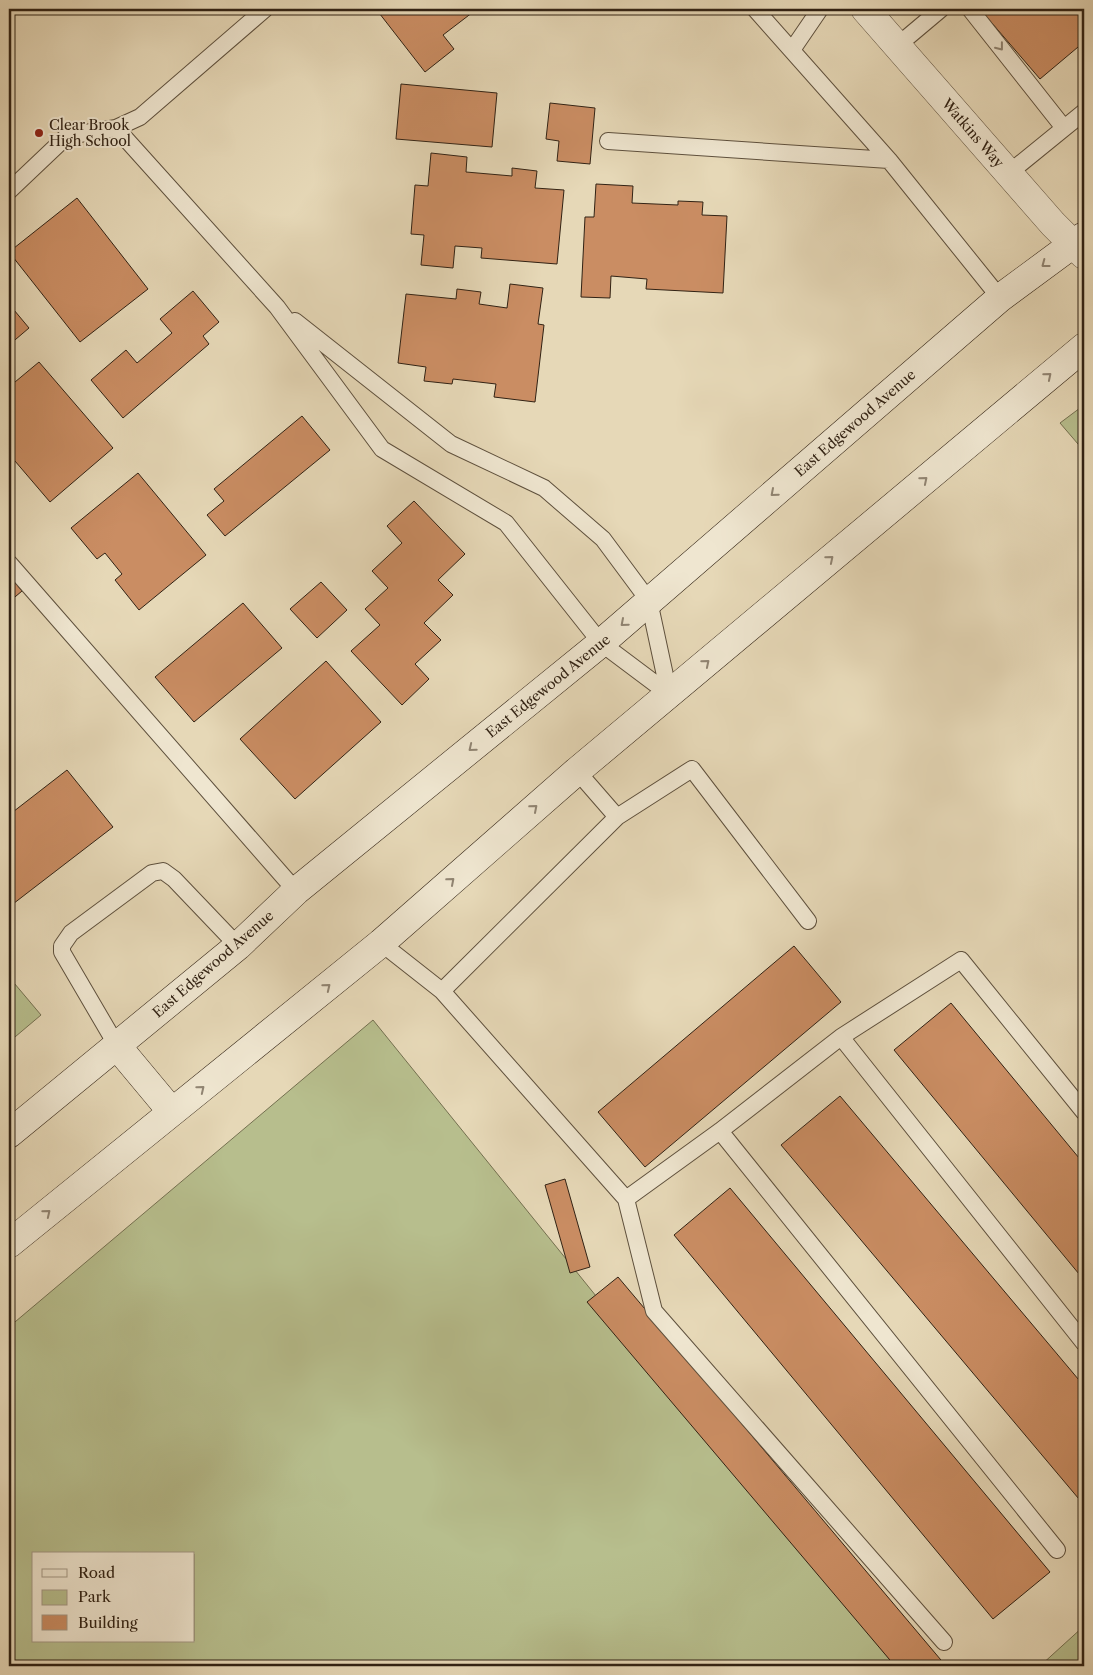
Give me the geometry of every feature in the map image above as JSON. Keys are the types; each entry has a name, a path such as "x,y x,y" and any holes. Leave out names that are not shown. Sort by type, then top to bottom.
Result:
{"main road":[{"name":"Watkins Way","path":"865,9 1008,173 1080,245"},
{"name":"East Edgewood Avenue","path":"9,1134 238,946 296,891 601,643 1000,298 1080,245"},
{"path":"9,1244 381,943 668,694 1084,347"},
{"path":"117,1046 172,1112"}],"lane":[{"path":"9,191 67,136 116,128 140,117 265,9"},
{"path":"755,9 889,160 1000,298"},
{"path":"792,50 820,9"},
{"path":"897,46 941,9"},
{"path":"970,9 1064,128"},
{"path":"1008,173 1084,112"},
{"path":"116,128 277,307 382,449 506,523 601,643 668,694"},
{"path":"608,141 889,160"},
{"path":"277,307 451,444 544,488 603,539 649,601 668,694"},
{"path":"9,563 296,891"},
{"path":"442,991 617,817 692,769 808,921"},
{"path":"577,772 617,817"},
{"path":"117,1046 62,952 62,946 71,933 152,873 163,871 174,879 238,946"},
{"path":"381,943 442,991 626,1199 654,1311 944,1642"},
{"path":"626,1199 720,1131 841,1037 961,960 1084,1112"},
{"path":"841,1037 1084,1343"},
{"path":"720,1131 1057,1550"}],"green space":[{"path":"1084,405 1084,451 1060,423"},
{"path":"9,977 41,1015 9,1042"},
{"path":"373,1020 895,1666 9,1666 9,1327"},
{"path":"1084,1626 1084,1666 1040,1666"}],"building":[{"path":"376,9 477,9 443,35 454,49 425,72"},
{"path":"992,9 1084,9 1084,42 1040,79 985,15"},
{"path":"401,84 497,93 492,147 396,139"},
{"path":"550,103 595,108 590,164 557,161 559,141 546,139"},
{"path":"431,153 467,157 466,172 512,176 512,168 537,171 535,188 564,190 557,264 481,258 482,248 455,246 453,268 421,265 424,235 411,234 415,185 428,186"},
{"path":"596,184 633,186 632,203 678,205 678,201 703,202 702,215 727,216 723,293 646,289 647,279 611,276 610,298 581,297 585,217 594,217"},
{"path":"77,198 148,289 80,342 9,252"},
{"path":"510,284 543,288 538,324 544,325 535,402 494,397 496,384 453,379 452,384 424,381 426,367 398,363 406,294 456,299 457,289 481,292 479,304 507,308"},
{"path":"193,291 219,322 203,336 209,344 123,418 91,380 126,350 137,363 172,333 160,319"},
{"path":"9,304 29,328 9,345"},
{"path":"39,362 113,448 50,502 9,454 9,387"},
{"path":"302,416 330,450 225,536 207,515 224,501 214,489"},
{"path":"138,473 206,555 139,610 115,580 122,574 105,553 97,559 71,528"},
{"path":"414,501 465,554 438,580 453,595 424,623 441,640 415,664 429,679 402,705 351,651 380,625 365,609 388,588 372,571 402,543 387,526"},
{"path":"9,575 22,591 9,602"},
{"path":"321,582 347,610 317,638 290,609"},
{"path":"243,603 282,648 194,722 155,677"},
{"path":"326,661 381,722 295,799 240,739"},
{"path":"67,770 113,827 9,907 9,815"},
{"path":"794,946 841,1002 645,1167 598,1112"},
{"path":"951,1003 1084,1164 1084,1280 894,1050"},
{"path":"840,1096 1084,1386 1084,1505 781,1145"},
{"path":"565,1179 590,1267 570,1273 545,1185"},
{"path":"730,1188 1050,1572 993,1619 674,1235"},
{"path":"618,1277 946,1666 895,1666 587,1302"}],"place":[{"name":"Clear Brook High School","path":"39,133"}]}
